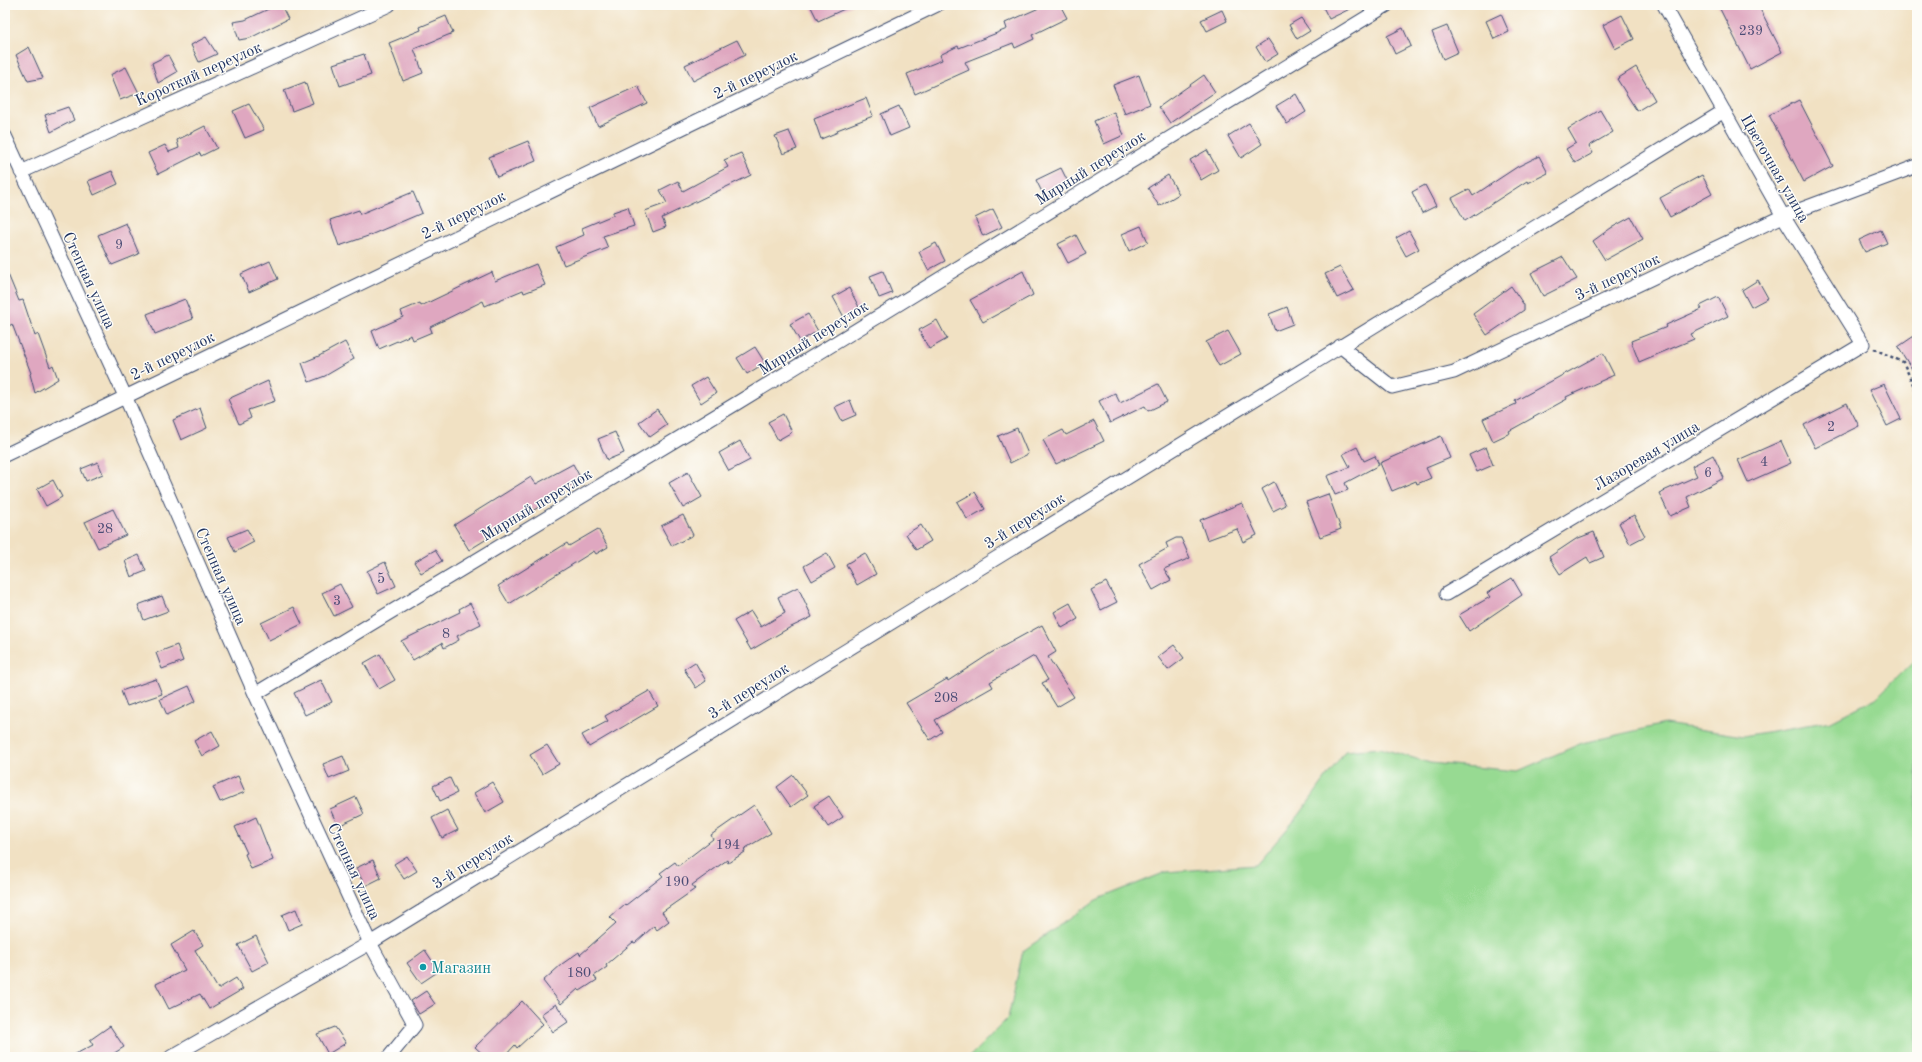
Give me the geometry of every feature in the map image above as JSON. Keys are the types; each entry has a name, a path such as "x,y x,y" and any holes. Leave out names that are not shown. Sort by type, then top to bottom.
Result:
{"street":[{"name":"Короткий переулок","path":"21,172 389,5"},
{"name":"2-й переулок","path":"5,455 937,5"},
{"name":"Мирный переулок","path":"255,694 744,399 1387,5"},
{"name":"Цветочная улица","path":"1664,5 1783,216 1863,344"},
{"name":"3-й переулок","path":"171,1057 370,943 1724,110"},
{"name":"Степная улица","path":"5,136 125,396 255,694 370,943 416,1025 389,1057"},
{"name":"3-й переулок","path":"1340,346 1392,387 1454,372 1783,216 1917,166"},
{"name":"Лазоревая улица","path":"1446,594 1863,344"}],"path":[{"path":"1863,344 1903,362 1917,393"}],"green space":[{"path":"1917,657 1917,1057 969,1057 1008,1018 1023,951 1096,900 1166,872 1256,865 1300,814 1345,751 1380,748 1430,763 1518,771 1582,743 1665,724 1743,736 1831,721 1876,698"}],"building":[{"path":"277,5 281,5 288,19 250,38 239,40 233,22 245,20"},
{"path":"810,5 853,5 818,21"},
{"path":"1037,5 1060,5 1067,18 1032,35 1034,39 1015,48 1013,43 965,62 969,70 915,94 907,74 942,60 940,55 958,46 959,48 1007,29 1005,23 1039,8"},
{"path":"1322,5 1358,5 1329,19"},
{"path":"1718,5 1758,5 1782,52 1750,69"},
{"path":"1222,10 1227,21 1207,31 1201,20"},
{"path":"1501,14 1509,32 1494,39 1486,21"},
{"path":"1622,15 1634,39 1615,49 1603,25"},
{"path":"446,16 453,33 414,49 423,73 403,81 389,43 421,30 420,27"},
{"path":"1301,18 1310,31 1297,39 1289,25"},
{"path":"1447,26 1458,52 1443,59 1432,32"},
{"path":"1403,28 1411,46 1395,54 1387,36"},
{"path":"206,37 217,54 199,62 191,45"},
{"path":"1268,39 1278,54 1265,62 1256,47"},
{"path":"737,40 745,55 693,81 685,65"},
{"path":"29,47 43,78 28,81 16,55"},
{"path":"364,54 371,75 340,86 333,64"},
{"path":"168,55 177,72 158,83 152,63"},
{"path":"126,67 139,93 120,100 110,75"},
{"path":"1636,67 1655,100 1637,111 1617,79"},
{"path":"1139,75 1150,104 1125,114 1113,85"},
{"path":"1204,75 1215,92 1170,123 1159,107"},
{"path":"305,82 313,103 292,111 284,90"},
{"path":"638,86 647,103 598,126 590,108"},
{"path":"1296,94 1306,112 1287,124 1276,106"},
{"path":"866,98 873,116 837,130 838,132 821,139 814,119"},
{"path":"1799,100 1833,166 1804,182 1769,115"},
{"path":"249,104 264,130 245,138 233,111"},
{"path":"899,106 909,128 890,136 881,114"},
{"path":"68,107 74,120 51,132 45,115"},
{"path":"1600,110 1613,132 1589,146 1593,153 1575,163 1566,149 1576,143 1568,129"},
{"path":"1114,112 1124,135 1104,144 1094,121"},
{"path":"1249,123 1262,144 1241,158 1228,136"},
{"path":"205,126 217,148 201,156 200,153 158,174 148,153 165,145 169,152 179,148 177,140"},
{"path":"789,131 797,149 783,154 775,136"},
{"path":"528,141 536,161 497,177 489,157"},
{"path":"1207,150 1218,170 1201,180 1190,160"},
{"path":"741,153 751,175 662,218 666,227 653,232 645,211 667,203 660,190 678,181 683,191 728,167 724,160"},
{"path":"1539,156 1548,173 1528,183 1527,181 1465,221 1452,198 1469,189 1473,196 1517,167"},
{"path":"1061,168 1070,186 1045,198 1036,180"},
{"path":"112,171 118,184 94,195 88,181"},
{"path":"1168,175 1179,194 1159,206 1148,188"},
{"path":"1702,175 1712,194 1670,217 1660,198"},
{"path":"1425,185 1436,206 1422,213 1412,192"},
{"path":"413,192 422,213 368,236 339,246 330,220 359,210 360,214"},
{"path":"628,207 634,226 603,236 608,248 564,265 556,247 584,235 582,228 613,215 613,212"},
{"path":"993,209 1002,227 983,236 975,218"},
{"path":"1631,217 1643,239 1605,260 1593,241 1611,228"},
{"path":"126,223 139,254 112,265 98,235"},
{"path":"1141,226 1148,242 1129,251 1122,234"},
{"path":"1881,230 1887,243 1865,252 1859,240"},
{"path":"1409,231 1419,249 1406,256 1396,238"},
{"path":"1076,235 1086,254 1068,263 1058,244"},
{"path":"936,243 945,261 928,270 919,252"},
{"path":"1563,257 1577,279 1543,296 1531,273"},
{"path":"270,261 278,279 249,292 241,274"},
{"path":"536,264 545,285 524,293 523,290 485,306 483,301 430,327 432,332 413,340 411,335 379,349 372,331 403,317 401,311 420,303 421,306 492,272 495,281"},
{"path":"5,267 19,301 23,300 35,336 38,334 50,367 53,365 58,379 35,393 31,373 12,324 9,326 5,318"},
{"path":"1340,267 1354,290 1337,298 1325,274"},
{"path":"883,271 892,293 879,298 870,276"},
{"path":"1023,271 1033,295 983,322 970,300"},
{"path":"1758,280 1768,298 1751,307 1742,290"},
{"path":"1511,286 1524,305 1524,310 1487,335 1473,314"},
{"path":"849,288 860,309 844,317 833,297"},
{"path":"1718,297 1728,316 1691,334 1694,339 1639,362 1631,341 1667,327 1666,325 1702,309 1700,306"},
{"path":"185,299 193,319 155,334 147,314"},
{"path":"1287,307 1293,324 1275,331 1269,314"},
{"path":"808,314 818,331 800,341 790,324"},
{"path":"937,320 947,339 929,349 919,330"},
{"path":"1228,331 1241,354 1219,366 1206,342"},
{"path":"1917,334 1917,377 1898,347"},
{"path":"345,342 354,359 325,376 309,382 302,363"},
{"path":"755,347 765,363 747,374 737,358"},
{"path":"1603,353 1614,375 1566,397 1567,399 1509,431 1510,433 1493,441 1483,419 1516,404 1515,401"},
{"path":"706,377 716,393 701,403 691,386"},
{"path":"268,381 275,401 248,410 251,418 239,424 228,399"},
{"path":"1158,384 1167,402 1148,411 1145,406 1110,423 1099,401 1115,393 1120,403"},
{"path":"1884,384 1901,419 1887,426 1869,390"},
{"path":"850,400 856,415 842,421 835,407"},
{"path":"1847,403 1859,426 1815,448 1804,425"},
{"path":"200,408 207,428 181,440 173,420"},
{"path":"657,409 667,425 650,437 639,422"},
{"path":"783,414 792,432 778,440 768,422"},
{"path":"1094,421 1104,441 1056,464 1043,440 1063,430 1066,435"},
{"path":"1017,428 1028,454 1010,463 998,436"},
{"path":"615,432 624,453 607,460 598,439"},
{"path":"1441,436 1450,458 1426,468 1431,478 1417,484 1416,481 1392,491 1380,463"},
{"path":"740,441 750,460 729,471 719,453"},
{"path":"1781,441 1791,463 1748,482 1738,460"},
{"path":"1357,447 1364,461 1375,456 1379,465 1345,483 1348,490 1335,495 1327,476 1350,467 1343,454"},
{"path":"1486,447 1493,465 1477,472 1469,455"},
{"path":"1713,455 1724,478 1687,497 1691,507 1670,516 1659,493 1697,476 1692,466"},
{"path":"98,462 103,474 86,481 81,469"},
{"path":"573,464 581,479 545,499 547,502 469,550 454,525 531,477 536,484"},
{"path":"688,472 702,497 683,508 669,483"},
{"path":"53,480 62,497 46,506 37,489"},
{"path":"1274,482 1285,505 1273,511 1262,489"},
{"path":"975,492 985,509 967,519 957,502"},
{"path":"1328,494 1341,529 1320,537 1306,502"},
{"path":"1242,503 1257,535 1243,542 1237,529 1207,540 1200,520"},
{"path":"113,509 126,535 98,548 85,522"},
{"path":"683,515 693,535 672,546 661,526"},
{"path":"1634,515 1645,536 1630,544 1619,523"},
{"path":"921,525 931,541 916,550 906,534"},
{"path":"247,529 254,542 235,552 228,537"},
{"path":"598,529 608,547 596,554 594,551 509,604 498,586 567,543 569,546"},
{"path":"1594,532 1604,557 1590,563 1587,557 1560,574 1549,557 1576,539"},
{"path":"1176,538 1181,538 1190,558 1164,569 1171,580 1153,590 1139,564 1168,548 1166,543"},
{"path":"435,550 442,561 421,573 414,562"},
{"path":"827,553 835,568 812,581 804,566"},
{"path":"865,553 876,574 857,585 846,564"},
{"path":"139,555 146,571 131,577 125,561"},
{"path":"385,562 396,586 378,594 367,571"},
{"path":"1512,578 1522,595 1469,631 1459,615 1490,597 1487,593"},
{"path":"1106,582 1117,602 1101,610 1091,590"},
{"path":"340,584 352,607 334,616 322,593"},
{"path":"798,587 812,617 789,628 751,650 734,621 751,611 761,627 785,613 778,597"},
{"path":"162,596 168,611 144,620 138,605"},
{"path":"470,603 481,624 457,636 459,640 444,648 442,643 413,660 401,641 460,612 459,609"},
{"path":"1070,603 1078,619 1062,628 1054,612"},
{"path":"294,607 302,624 269,640 261,623"},
{"path":"1042,625 1056,652 1048,657 1074,697 1057,707 1042,683 1048,680 1034,656 990,682 993,687 935,720 942,732 930,740 906,703 947,679 948,681 991,653"},
{"path":"177,645 183,661 162,669 156,653"},
{"path":"1174,645 1184,658 1168,670 1158,657"},
{"path":"380,654 395,680 379,689 364,663"},
{"path":"695,662 706,681 696,688 684,669"},
{"path":"156,679 162,694 127,706 121,691"},
{"path":"321,680 332,702 305,715 294,693"},
{"path":"189,686 196,701 167,715 160,699"},
{"path":"649,691 658,706 589,747 582,735 608,721 605,716"},
{"path":"212,731 220,746 202,756 194,741"},
{"path":"547,745 559,764 542,774 530,755"},
{"path":"343,756 349,771 329,779 323,764"},
{"path":"793,775 808,795 791,807 777,787"},
{"path":"238,776 245,792 220,802 213,787"},
{"path":"450,778 457,793 440,801 433,786"},
{"path":"492,782 504,802 485,813 474,793"},
{"path":"829,796 843,817 828,827 814,806"},
{"path":"356,797 364,814 338,826 330,809"},
{"path":"754,805 771,833 744,849 745,852 728,863 727,860 692,885 695,889 662,912 669,921 657,930 654,926 635,943 633,942 606,965 607,967 594,976 597,980 580,991 578,989 561,1004 543,981 562,964 579,952 580,955 616,923 610,917 663,876 660,873 675,862 678,866 713,839 711,835"},
{"path":"447,810 458,830 442,838 432,818"},
{"path":"256,817 273,860 251,869 245,854 247,853 235,827"},
{"path":"407,856 417,871 404,879 394,864"},
{"path":"373,860 381,878 365,886 356,868"},
{"path":"296,909 302,924 288,930 282,915"},
{"path":"194,931 203,945 195,950 218,989 236,978 243,989 209,1009 200,994 169,1009 156,984 185,970 171,945"},
{"path":"256,936 269,962 252,971 238,945"},
{"name":"Магазин","path":"425,950 439,971 421,983 407,963"},
{"name":"Магазин","path":"426,991 435,1004 419,1014 411,1001"},
{"path":"522,1001 543,1024 517,1048 515,1045 504,1057 486,1057 475,1047"},
{"path":"556,1004 568,1022 553,1032 541,1014"},
{"path":"110,1026 124,1047 108,1057 70,1057 93,1045 90,1040"},
{"path":"335,1027 346,1043 328,1054 317,1034"}],"place":[{"name":"Магазин","path":"423,967"}]}
